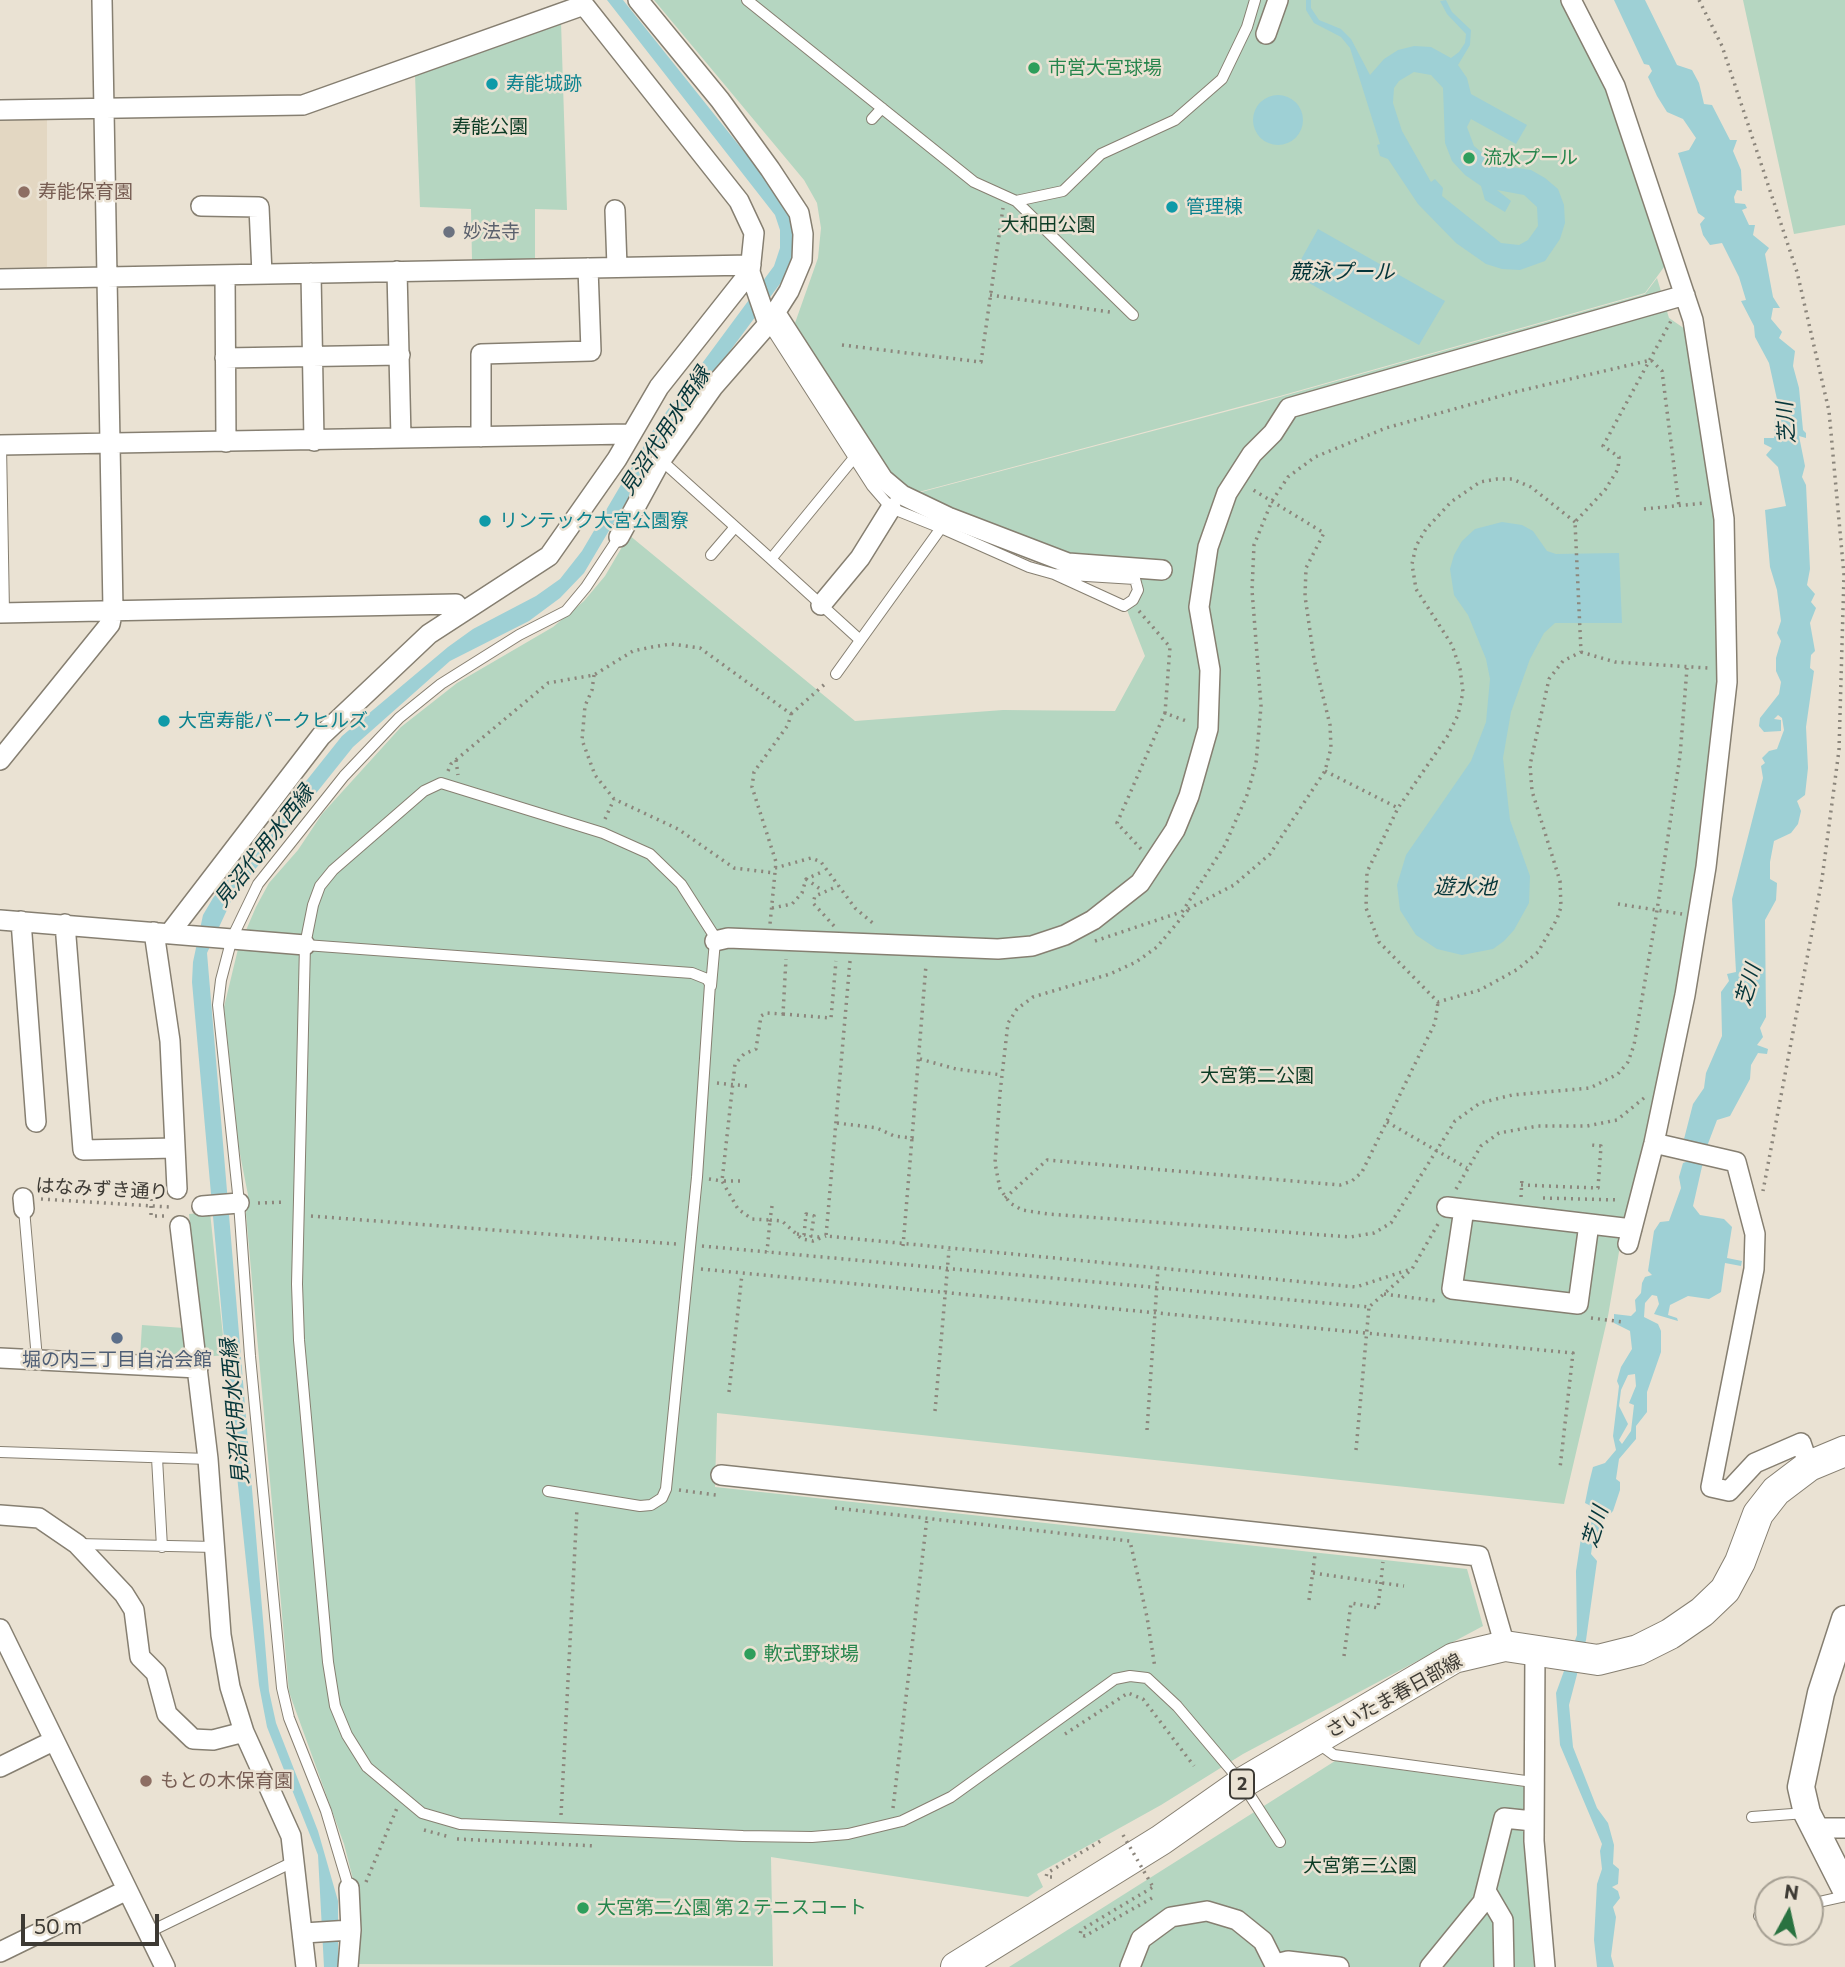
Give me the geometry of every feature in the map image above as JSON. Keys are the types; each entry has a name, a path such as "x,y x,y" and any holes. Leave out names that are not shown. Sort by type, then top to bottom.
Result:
{"main road":[{"name":"さいたま春日部線","path":"956,1967 1160,1840 1242,1783 1454,1658 1505,1646 1598,1660 1638,1650 1670,1634 1702,1612 1724,1590 1740,1562 1758,1514 1776,1491 1809,1466 1845,1451"}],"street":[{"path":"0,760 110,624 113,610 103,0"},
{"path":"619,537 661,460 713,387 772,318 789,291 802,260 803,234 799,213 720,100 638,0"},
{"path":"1266,34 1279,0"},
{"path":"1571,0 1615,86 1693,320 1722,501 1727,682 1706,867 1685,995 1654,1143 1630,1237 1589,1224 1455,1208 1452,1289 1578,1304 1589,1224"},
{"path":"0,110 303,105 582,3 739,201 754,233 751,269 772,318 883,480 902,495 948,517 1068,563 1163,570"},
{"path":"201,206 259,207 262,274"},
{"path":"615,210 617,267"},
{"path":"0,279 617,267 751,269"},
{"path":"481,437 481,354 591,351 588,268"},
{"path":"177,1189 168,933 321,736 429,634 549,556 617,459 629,433 659,387 751,269"},
{"path":"397,271 401,439"},
{"path":"311,273 314,441"},
{"path":"225,275 226,442"},
{"path":"715,941 728,938 769,940 837,949 998,949 1032,946 1065,935 1120,902 1155,863 1175,830 1189,796 1209,729 1210,670 1199,607 1208,547 1227,493 1252,454 1273,433 1289,408 1685,295"},
{"path":"225,358 400,355"},
{"path":"0,445 629,433"},
{"path":"821,605 860,558 891,508"},
{"path":"2,612 456,604 463,612"},
{"path":"0,920 306,945"},
{"path":"22,921 36,1122"},
{"path":"65,924 83,1150 175,1148"},
{"path":"1654,1143 1736,1162 1755,1234 1754,1269 1712,1487 1729,1491 1755,1463 1801,1443 1809,1466"},
{"path":"202,1206 237,1203"},
{"path":"180,1226 208,1459 221,1635 230,1688 244,1732 291,1836 306,1967"},
{"path":"0,1358 198,1368"},
{"path":"721,1485 1479,1556 1505,1646"},
{"path":"0,1515 39,1518 77,1544 124,1594 134,1610 140,1657 156,1673 167,1714 193,1739 213,1740 244,1732"},
{"path":"1845,1619 1821,1693 1801,1787 1810,1820 1845,1888"},
{"path":"0,1629 165,1967"},
{"path":"1540,1652 1533,1821 1545,1967"},
{"path":"0,1767 53,1741"},
{"path":"1430,1967 1483,1902 1504,1818 1533,1821"},
{"path":"1810,1820 1845,1828"},
{"path":"348,1967 351,1924 349,1888"},
{"path":"0,1952 127,1890"},
{"path":"1486,1891 1503,1920 1504,1967"},
{"path":"1130,1967 1141,1939 1171,1917 1207,1911 1237,1920 1263,1941 1276,1966 1288,1961 1339,1967"},
{"path":"304,1933 351,1924"}],"lane":[{"path":"747,0 974,182 1016,201 1133,315"},
{"path":"1016,201 1063,191 1101,154 1175,120 1222,79 1247,27 1255,0"},
{"path":"872,120 882,108"},
{"path":"772,318 852,459 891,508 1029,567 1054,574 1124,606 1129,604 1138,590 1135,579 1054,574"},
{"path":"0,445 2,612"},
{"path":"771,559 852,459"},
{"path":"661,460 860,640"},
{"path":"712,555 735,527"},
{"path":"836,674 941,528"},
{"path":"349,1888 326,1811 289,1718 282,1688 218,1005 226,938 258,884 344,776 399,718 442,684 519,635 566,611 586,587 619,537"},
{"path":"548,1491 640,1506 662,1498 666,1489 697,1177 715,941 681,884 666,866 650,854 599,832 445,784 424,791 333,870 320,886 307,924 298,1202 299,1340 335,1706 347,1735 367,1767 422,1813 460,1824 560,1830 812,1837 848,1833 891,1823 951,1797 1115,1679 1130,1675 1147,1678 1156,1685 1242,1783 1280,1842"},
{"path":"306,945 692,973 707,979 710,991"},
{"path":"24,1204 37,1359"},
{"path":"0,1452 208,1459"},
{"path":"157,1458 162,1547"},
{"path":"77,1544 215,1547"},
{"path":"1314,1741 1334,1755 1534,1782"},
{"path":"1752,1817 1810,1820"},
{"path":"149,1932 295,1861"},
{"path":"1824,1901 1845,1896"}],"path":[{"path":"1699,0 1722,46 1797,272 1829,411 1844,575 1839,750 1822,879 1763,1193"},
{"path":"842,345 981,362 1005,196"},
{"path":"990,295 1133,315"},
{"path":"1581,652 1575,522 1605,490 1618,469 1619,457 1603,446 1685,295"},
{"path":"1182,912 1225,845 1247,794 1256,763 1261,706 1251,568 1254,545 1272,501 1289,477 1315,457 1385,428 1515,392 1651,360"},
{"path":"1651,360 1662,371 1679,506"},
{"path":"1438,1002 1379,942 1366,908 1367,872 1398,808 1447,737 1458,715 1463,692 1460,669 1452,645 1416,589 1412,564 1426,529 1464,492 1480,482 1512,479 1531,487 1575,522"},
{"path":"1065,935 1070,942 1102,940 1182,912 1234,885 1270,854 1325,771 1331,748 1330,725 1314,659 1305,596 1306,568 1324,533 1236,480"},
{"path":"1644,509 1722,501"},
{"path":"1129,604 1145,615 1170,647 1165,713 1116,823 1155,863"},
{"path":"445,784 451,764 548,683 594,675 633,651 671,644 700,648 791,714"},
{"path":"1188,909 1157,947 1136,962 1110,974 1033,997 1017,1009 1008,1023 995,1163 996,1177 1005,1198 1022,1210 1048,1214 1350,1237 1374,1233 1391,1223 1455,1121 1480,1103 1512,1096 1590,1088 1618,1074 1628,1062 1634,1045 1657,910 1680,756 1687,667 1615,662 1581,652 1563,661 1549,679 1530,765 1532,791 1560,881 1561,906 1557,919 1538,952 1518,969 1480,990 1438,1002"},
{"path":"769,940 775,870 752,787 754,772 788,725 791,714 836,674"},
{"path":"594,675 592,690 585,706 582,740 595,775 614,799 678,828 734,868 775,870 811,858 821,862 855,908 897,947"},
{"path":"1165,713 1209,729"},
{"path":"1325,771 1398,808"},
{"path":"599,832 614,799"},
{"path":"806,879 822,872"},
{"path":"772,908 792,904 802,893 806,879"},
{"path":"806,879 823,891"},
{"path":"820,1237 814,1241 802,1239 782,1221 752,1219 738,1209 722,1181 735,1064 744,1054 756,1049 761,1016 766,1013 831,1018 839,932 830,918 813,904 815,896 838,886"},
{"path":"1618,904 1664,911"},
{"path":"904,1246 927,948"},
{"path":"826,1236 837,1123 837,949"},
{"path":"783,1014 786,956 799,957"},
{"path":"1005,1198 1047,1160 1340,1185 1352,1181 1363,1172 1435,1023 1438,1002"},
{"path":"920,1059 1002,1074"},
{"path":"703,1082 747,1086"},
{"path":"1356,1450 1369,1307 1412,1269 1455,1208 1467,1168 1480,1146 1499,1132 1538,1126 1587,1126 1617,1120 1645,1097"},
{"path":"1386,1122 1467,1168"},
{"path":"837,1123 877,1128 894,1136 912,1138"},
{"path":"1521,1185 1598,1188 1601,1146 1591,1145"},
{"path":"697,1177 740,1181"},
{"path":"1521,1197 1522,1178"},
{"path":"1510,1197 1639,1200"},
{"path":"237,1203 298,1202"},
{"name":"はなみずき通り","path":"24,1204 202,1206"},
{"path":"767,1252 772,1206"},
{"path":"795,1233 803,1235 806,1214 814,1216 811,1236 1356,1287 1412,1269"},
{"path":"298,1215 689,1245 1369,1307"},
{"path":"935,1411 949,1250"},
{"path":"687,1267 1573,1353 1560,1468"},
{"path":"1147,1430 1158,1269"},
{"path":"729,1392 741,1274"},
{"path":"666,1489 721,1485"},
{"path":"560,1830 578,1541 577,1496"},
{"path":"831,1508 1130,1541 1147,1617 1156,1685"},
{"path":"891,1823 927,1518"},
{"path":"1310,1600 1317,1539"},
{"path":"1344,1656 1351,1603 1378,1608 1385,1546"},
{"path":"1313,1573 1404,1586"},
{"path":"1061,1737 1128,1693 1143,1699 1194,1766"},
{"path":"351,1924 396,1813 399,1796"},
{"path":"1104,1839 1046,1873 1046,1877 1050,1878 1123,1835 1153,1887 1081,1930 1080,1935 1085,1936 1152,1898"}],"shaded area":[{"name":"寿能保育園","path":"0,117 47,117 47,267 0,268"}],"green space":[{"name":"大和田公園","path":"654,0 1562,0 1608,91 1667,263 1645,293 1280,396 915,493 890,478 795,323 818,258 821,228 817,203 804,180"},
{"path":"1743,0 1845,0 1845,225 1794,234"},
{"name":"寿能公園","path":"561,22 567,210 535,209 535,259 472,260 471,209 420,207 415,75"},
{"name":"大宮第二公園","path":"1657,278 1669,318 1688,331 1722,532 1717,737 1669,1070 1645,1137 1620,1246 1608,1316 1564,1504 717,1413 715,1487 1467,1569 1483,1626 1243,1754 1161,1805 1037,1874 1043,1887 1028,1897 771,1857 773,1966 356,1964 353,1879 344,1844 289,1692 246,1214 248,1195 239,1149 224,1007 238,949 256,907 269,883 298,850 322,814 401,727 457,683 553,627 584,601 605,576 629,535 855,721 1003,710 1115,711 1145,656 1127,610 1141,597 1143,585 1137,573 1067,556 914,494 1255,404 1645,294"},
{"path":"210,1212 225,1355 204,1357 189,1214"},
{"path":"142,1325 184,1328 189,1360 140,1358"},
{"name":"大宮第三公園","path":"1335,1761 1527,1787 1534,1967 1009,1967"}],"water":[{"name":"見沼代用水西縁","path":"607,0 623,0 777,193 790,214 796,239 791,269 659,446 584,573 560,598 529,621 450,661 353,747 233,897 207,953 269,1691 276,1723 318,1831 338,1901 338,1967 324,1967 318,1855 267,1727 259,1685 232,1428 192,982 193,962 203,915 213,898 342,736 448,647 473,629 536,596 560,579 582,551 655,427 774,266 780,248 780,230 775,215"},
{"name":"流水プール","path":"1306,0 1311,0 1311,8 1319,20 1341,29 1351,39 1370,75 1384,59 1398,50 1414,46 1431,47 1451,58 1459,52 1465,43 1466,34 1447,14 1440,1 1446,0 1452,12 1471,30 1470,45 1458,65 1467,78 1471,94 1527,125 1516,144 1471,119 1467,127 1474,146 1497,165 1531,170 1558,189 1564,205 1565,223 1560,239 1545,261 1520,270 1502,269 1486,264 1456,243 1418,204 1388,159 1380,156 1377,145 1380,144 1350,48 1341,37 1314,23 1306,10","holes":["1414,72 1431,75 1443,88 1445,143 1452,161 1465,175 1481,186 1485,200 1505,212 1511,201 1497,190 1524,195 1537,207 1538,226 1528,240 1519,245 1501,243 1442,196 1443,188 1435,179 1431,182 1402,131 1393,103 1394,88 1399,81"]},
{"name":"芝川","path":"1614,0 1645,0 1677,65 1692,70 1699,83 1704,104 1712,105 1730,140 1737,140 1733,151 1741,170 1742,191 1737,190 1735,203 1745,204 1747,208 1742,210 1749,225 1755,225 1753,235 1769,248 1765,254 1773,297 1780,308 1773,308 1771,319 1782,332 1779,338 1795,351 1793,366 1799,388 1803,430 1806,433 1806,438 1799,436 1805,466 1802,477 1806,485 1810,569 1807,585 1815,594 1811,602 1816,608 1810,623 1815,651 1811,655 1810,668 1814,671 1806,727 1808,768 1805,795 1797,801 1801,811 1798,824 1791,833 1774,841 1770,862 1770,879 1777,883 1776,900 1765,920 1766,1017 1760,1028 1763,1037 1757,1045 1768,1049 1767,1054 1758,1053 1751,1065 1750,1079 1730,1116 1717,1120 1706,1149 1693,1206 1700,1215 1724,1219 1732,1227 1727,1258 1742,1261 1741,1266 1725,1263 1721,1292 1709,1299 1688,1296 1670,1305 1668,1315 1678,1321 1654,1314 1659,1304 1657,1296 1652,1295 1645,1303 1644,1317 1658,1324 1661,1331 1661,1352 1647,1392 1647,1412 1636,1426 1636,1439 1619,1459 1616,1479 1620,1482 1620,1490 1613,1511 1602,1522 1602,1535 1593,1540 1591,1554 1597,1561 1586,1640 1569,1705 1573,1747 1597,1808 1608,1823 1614,1845 1613,1864 1619,1869 1618,1884 1612,1887 1618,1891 1620,1898 1613,1907 1616,1917 1611,1956 1614,1967 1597,1967 1594,1940 1602,1844 1560,1745 1556,1693 1577,1635 1576,1571 1581,1538 1590,1513 1591,1506 1585,1503 1589,1483 1593,1467 1605,1463 1616,1450 1613,1436 1619,1386 1617,1381 1621,1367 1632,1349 1630,1331 1614,1323 1614,1314 1631,1316 1636,1311 1635,1300 1641,1293 1642,1283 1645,1277 1652,1275 1648,1271 1654,1231 1660,1222 1669,1221 1681,1188 1679,1177 1683,1163 1689,1161 1683,1143 1693,1104 1704,1088 1706,1073 1722,1036 1721,992 1729,981 1727,974 1736,972 1732,899 1763,778 1761,766 1765,763 1762,758 1769,751 1777,749 1784,730 1782,718 1778,715 1774,719 1781,720 1781,731 1764,732 1759,726 1760,718 1779,694 1781,682 1776,671 1776,658 1781,641 1777,633 1781,621 1777,590 1770,567 1765,510 1786,506 1778,467 1766,455 1772,448 1764,444 1764,438 1774,438 1775,418 1780,413 1769,363 1741,301 1746,300 1739,277 1722,243 1710,245 1703,235 1700,224 1705,218 1698,213 1678,153 1689,150 1696,138 1683,119 1667,112 1648,77 1652,71 1649,65 1644,64","holes":["1635,1374 1636,1386 1629,1403 1634,1405 1631,1431 1622,1444 1619,1440 1628,1424 1619,1406 1621,1390 1628,1375"]},
{"path":"1278,95 1296,102 1303,120 1296,138 1278,145 1260,138 1253,120 1260,102"},
{"name":"競泳プール","path":"1318,229 1445,301 1419,345 1293,274"},
{"name":"遊水池","path":"1502,522 1522,525 1533,531 1547,551 1556,554 1619,553 1622,623 1555,623 1544,633 1530,659 1511,712 1503,758 1510,820 1530,876 1529,903 1514,930 1504,941 1493,949 1462,955 1437,949 1416,935 1400,910 1397,885 1406,855 1471,761 1486,722 1490,679 1486,659 1468,615 1454,595 1450,569 1462,541 1475,529"}],"place":[{"name":"市営大宮球場","path":"1034,68"},
{"name":"寿能城跡","path":"492,84"},
{"name":"流水プール","path":"1469,158"},
{"name":"寿能保育園","path":"24,192"},
{"name":"管理棟","path":"1172,207"},
{"name":"妙法寺","path":"449,232"},
{"name":"リンテック大宮公園寮","path":"485,521"},
{"name":"大宮寿能パークヒルズ","path":"164,721"},
{"name":"堀の内三丁目自治会館","path":"117,1338"},
{"name":"軟式野球場","path":"750,1654"},
{"name":"もとの木保育園","path":"146,1781"},
{"name":"大宮第二公園 第２テニスコート","path":"583,1908"}]}
